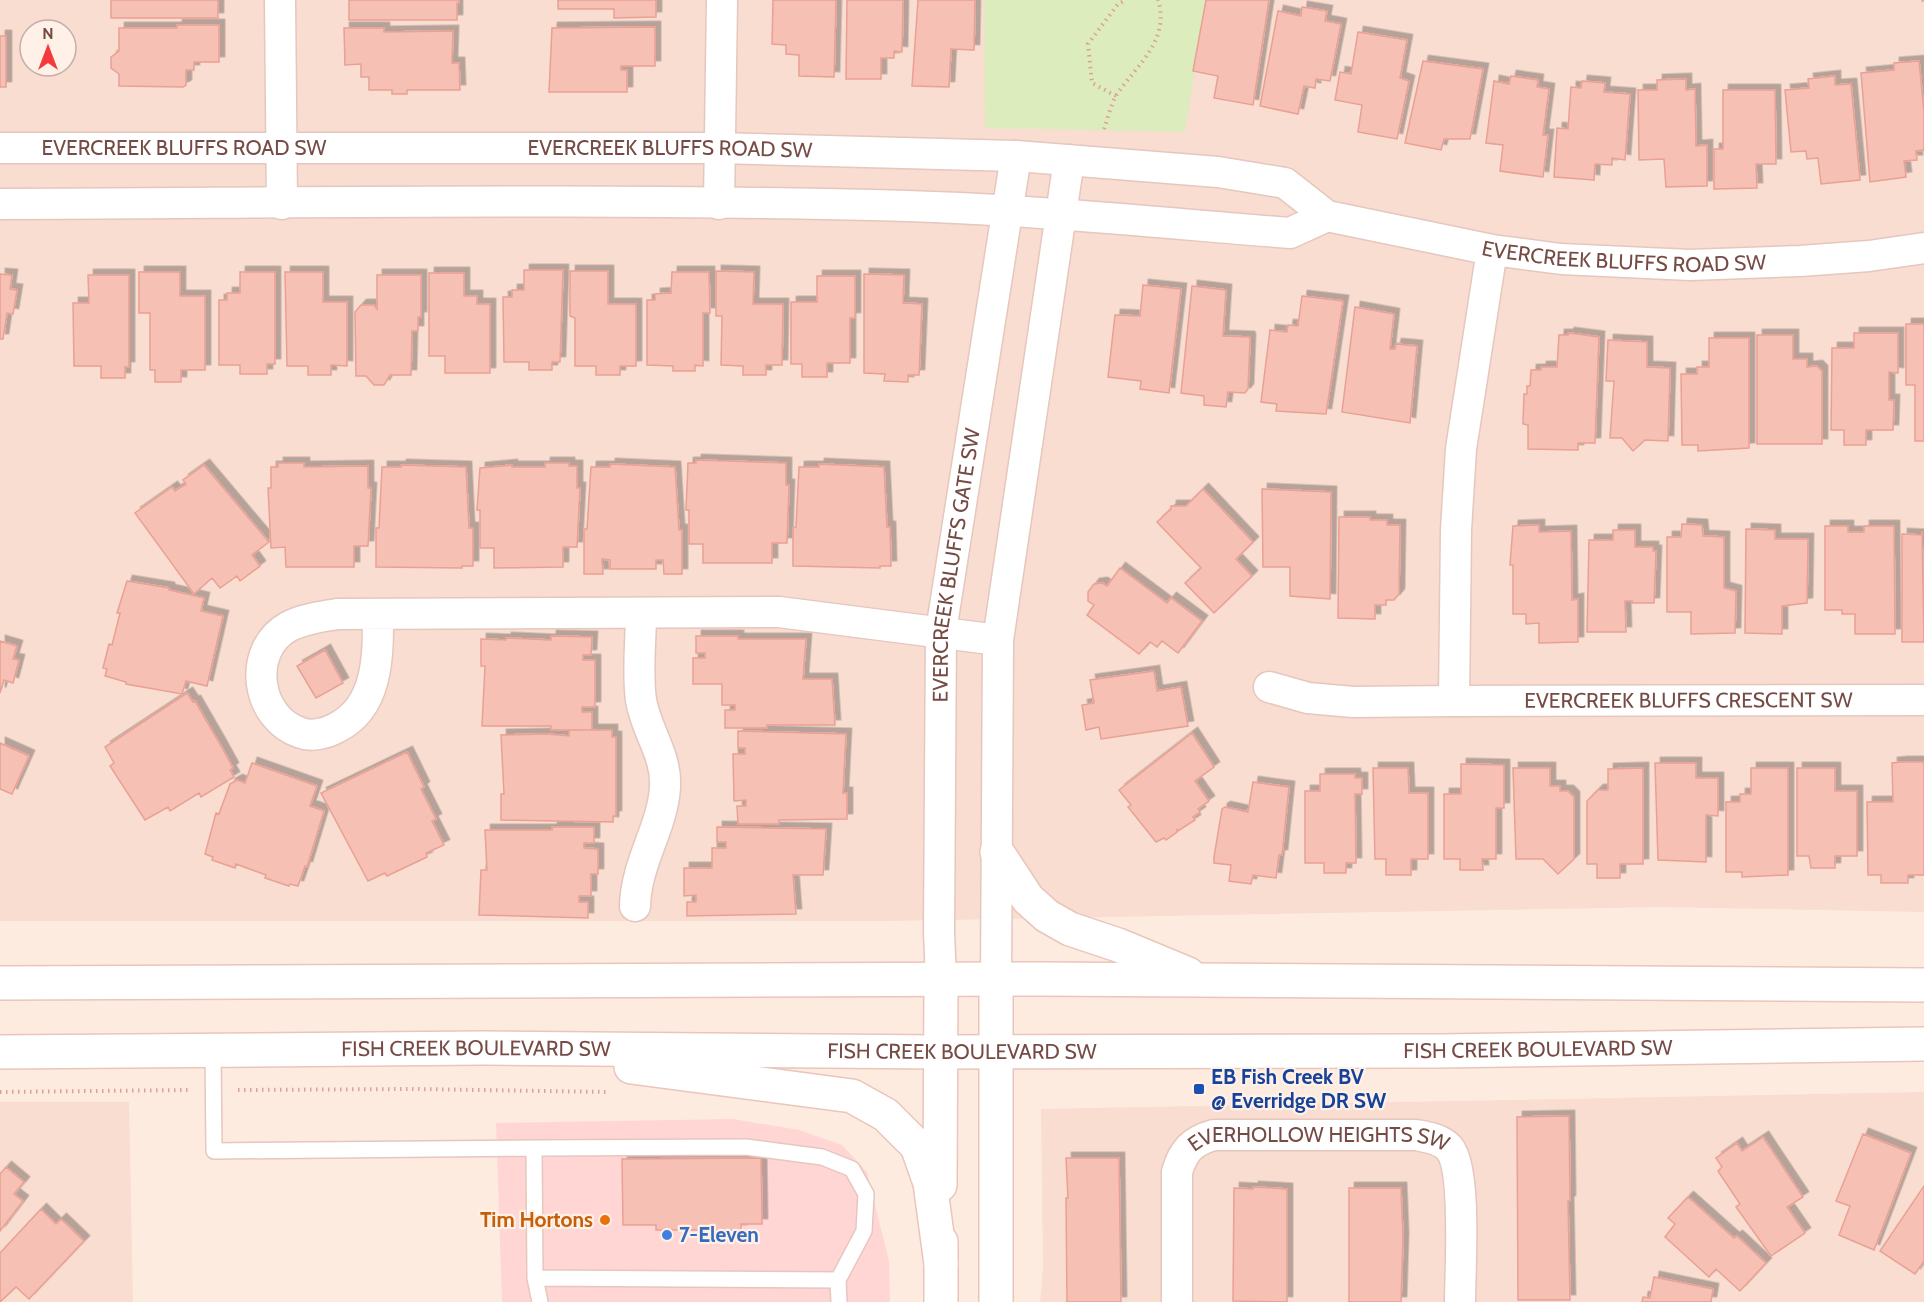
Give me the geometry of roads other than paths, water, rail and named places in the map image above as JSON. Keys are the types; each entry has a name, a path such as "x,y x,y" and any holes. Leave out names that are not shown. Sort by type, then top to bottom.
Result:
{"main road":[{"path":"997,852 1028,898 1047,916 1070,929 1118,945 1204,980"},
{"path":"996,979 996,1302"},
{"path":"0,983 996,979 1924,985"},
{"path":"941,980 941,1302"},
{"name":"FISH CREEK BOULEVARD SW","path":"0,1052 483,1048 941,1052 1439,1051 1924,1044"},
{"path":"483,1048 798,1087 852,1096 886,1115 917,1146 930,1183 941,1264"}],"street":[{"path":"280,0 282,204"},
{"path":"719,204 722,0"},
{"name":"EVERCREEK BLUFFS ROAD SW","path":"0,148 719,148 1016,156 1218,172 1284,183 1327,216 1492,250 1561,259 1690,265 1869,256 1924,248"},
{"name":"EVERCREEK BLUFFS GATE SW","path":"941,980 939,932 941,631 1016,156"},
{"path":"996,979 998,640 1070,160"},
{"path":"0,204 719,204 1007,210 1290,233 1327,216"},
{"path":"1454,701 1456,530 1461,450 1492,250"},
{"path":"378,614 378,656 373,685 360,708 345,724 326,733 302,734 288,726 275,714 261,684 264,656 272,639 289,626 337,614 779,612 998,640"},
{"path":"635,906 636,884 665,787 660,749 644,714 641,698 641,613"},
{"name":"EVERCREEK BLUFFS CRESCENT SW","path":"1269,687 1308,698 1353,702 1924,700"},
{"name":"EVERHOLLOW HEIGHTS SW","path":"1177,1302 1177,1172 1181,1159 1198,1139 1214,1135 1416,1135 1434,1138 1448,1146 1460,1170 1460,1302"}],"lane":[{"path":"213,1052 213,1151 746,1147 822,1157 852,1169 866,1194 864,1231 838,1280 839,1302"},
{"path":"534,1148 535,1278 540,1302"},
{"path":"535,1278 838,1280"}],"place":[{"name":"EB Fish Creek BV @ Everridge DR SW","path":"1199,1089"},
{"name":"Tim Hortons","path":"605,1220"},
{"name":"7-Eleven","path":"667,1235"}]}
